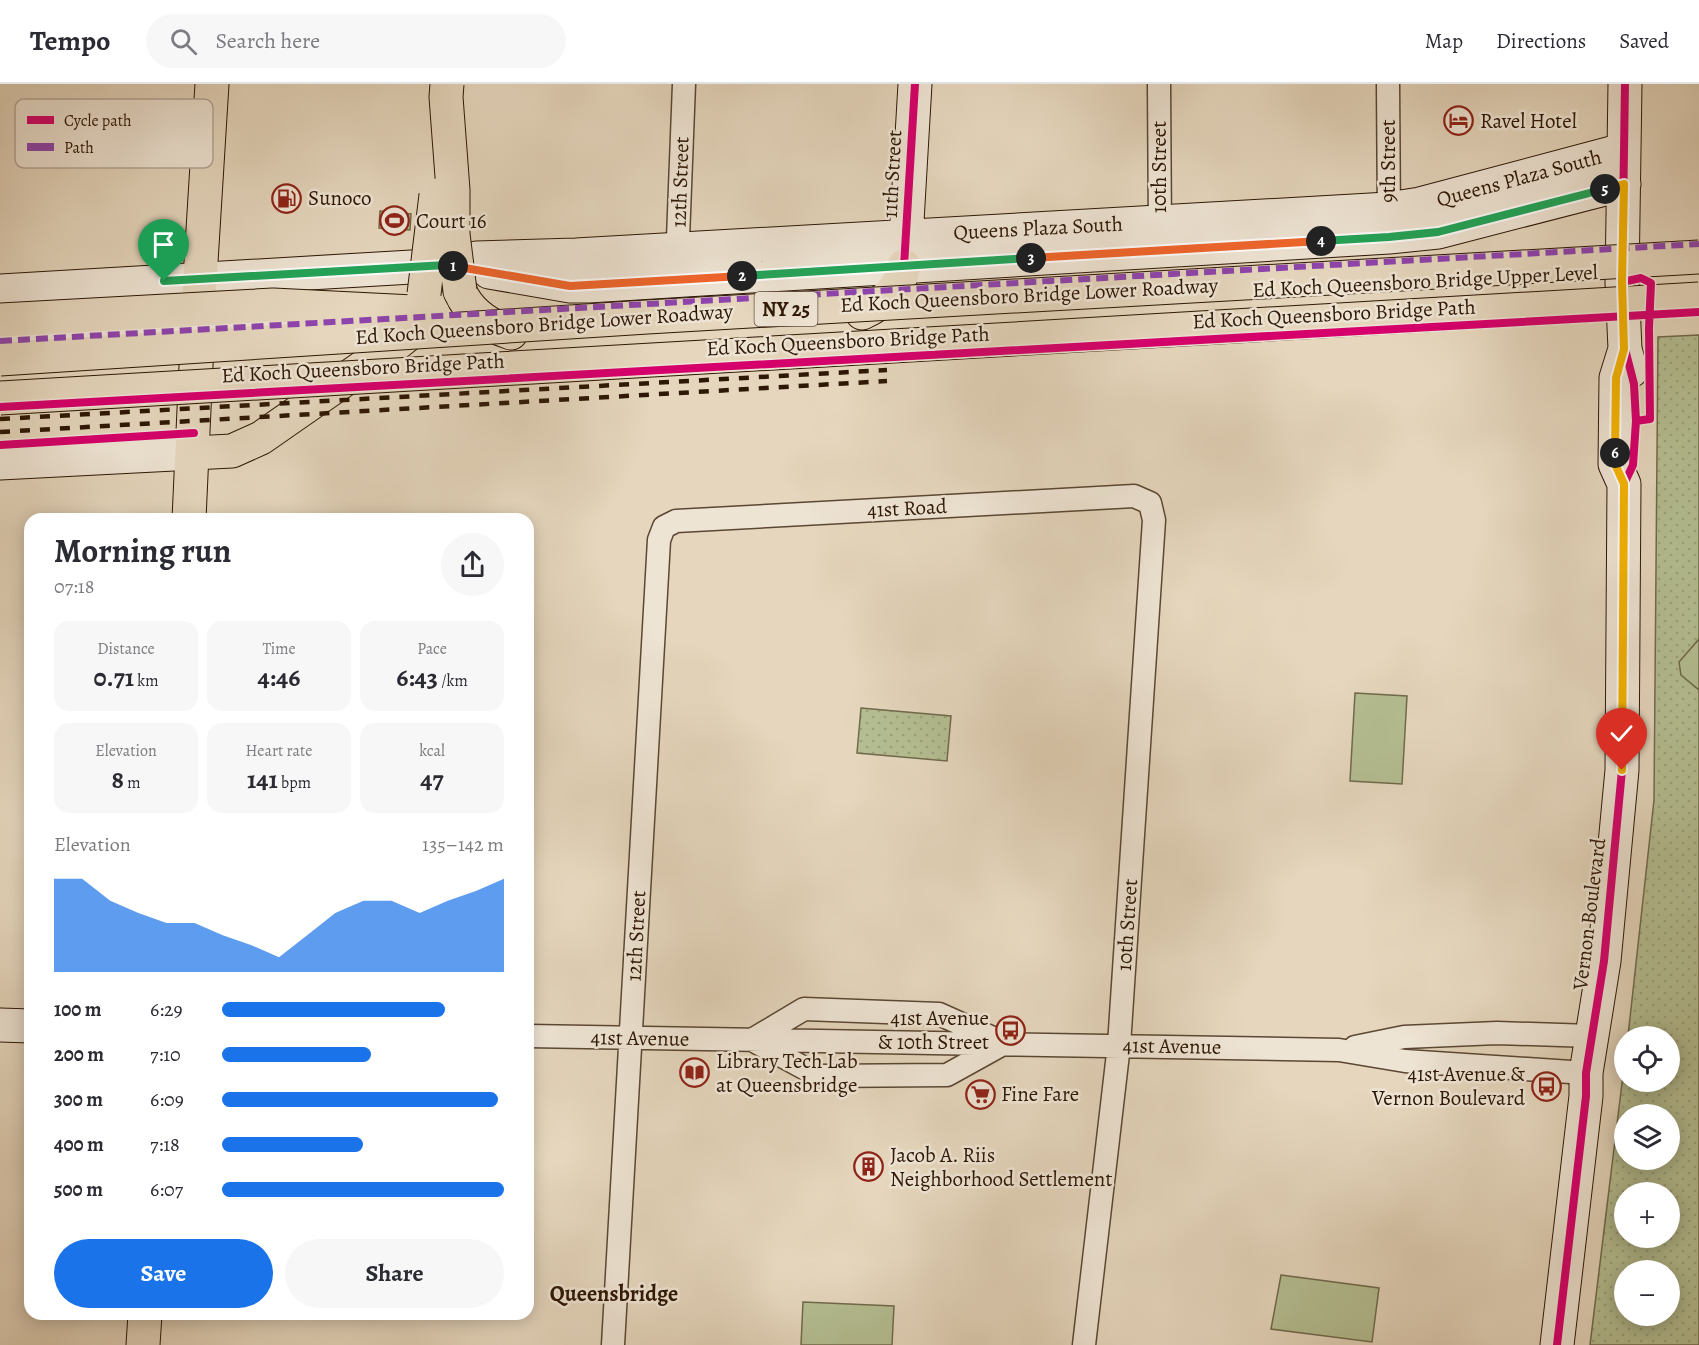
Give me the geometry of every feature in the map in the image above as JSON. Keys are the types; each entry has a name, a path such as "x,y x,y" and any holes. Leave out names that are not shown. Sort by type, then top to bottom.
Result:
{"main road":[{"path":"211,99 212,84"},
{"name":"11th Street","path":"905,250 915,84"},
{"name":"Vernon Boulevard","path":"1557,1345 1586,1096 1586,1073 1604,961 1622,770 1624,484 1615,464 1616,378 1624,349 1622,282 1625,84"},
{"path":"448,88 453,190 453,278 469,307 478,316 501,329 516,334 834,318 864,312 882,302 899,285 905,250"},
{"path":"0,463 232,451 270,431 406,336 424,310 448,88"},
{"name":"Queens Plaza South","path":"1389,223 1420,204 1623,150"},
{"path":"189,513 207,168"},
{"name":"Queens Plaza South","path":"0,291 200,278 453,278 570,286 677,265 905,250 1389,223 1438,232 1624,184"},
{"name":"Ed Koch Queensboro Bridge Lower Roadway","path":"0,359 647,317 1699,257"},
{"name":"Ed Koch Queensboro Bridge Upper Level","path":"0,320 273,305 624,324 1699,267"},
{"name":"Ed Koch Queensboro Bridge Upper Level","path":"1575,301 1699,288"},
{"name":"NY 25","path":"0,398 1575,301 1699,299"},
{"path":"0,384 488,360 571,352 1575,301"},
{"path":"0,365 322,346 416,345 571,352"},
{"path":"0,1025 24,1026"},
{"path":"143,1345 145,1320"}],"street":[{"name":"12th Street","path":"677,265 684,84"},
{"name":"10th Street","path":"1159,84 1160,236"},
{"name":"9th Street","path":"1388,84 1389,223"},
{"path":"0,341 1699,243"},
{"name":"41st Road","path":"664,527 676,521 1134,496 1150,503"},
{"name":"10th Street","path":"1084,1345 1119,1045 1154,520 1150,503"},
{"name":"12th Street","path":"613,1345 659,540 664,527"},
{"name":"41st Avenue","path":"752,1040 804,1009 939,1014 1005,1043"},
{"name":"41st Avenue","path":"1339,1050 1404,1037 1497,1033 1591,1036"},
{"name":"41st Avenue","path":"534,1036 1339,1050 1405,1061 1586,1073"},
{"name":"41st Avenue","path":"752,1040 819,1076 947,1075 1005,1043"}],"green space":[{"name":"Court 16","path":"380,211 411,214 410,230 379,228"},
{"path":"1699,335 1699,1345 1590,1345 1614,1149 1614,1170 1680,1170 1680,1104 1619,1104 1621,1092 1680,1092 1680,1026 1629,1026 1654,800 1658,337"},
{"path":"1699,639 1699,690 1681,675 1679,662"},
{"path":"1355,693 1407,696 1402,784 1350,781"},
{"path":"861,708 951,716 947,761 857,753"},
{"path":"1281,1275 1379,1288 1372,1342 1271,1329"},
{"path":"803,1302 894,1306 892,1345 801,1345"}],"railway":[{"path":"0,419 887,370"},
{"path":"0,432 887,381"}],"marked path":[{"path":"0,341 1699,244"}],"cycle path":[{"path":"904,266 915,84"},
{"path":"1624,484 1633,465 1636,421 1634,384 1625,349 1622,282 1625,84"},
{"path":"1622,282 1641,278 1651,283 1650,419 1636,421"},
{"name":"Ed Koch Queensboro Bridge Path","path":"0,407 1699,312"},
{"path":"1557,1345 1586,1096 1586,1073 1604,961 1622,770 1624,484 1615,464 1616,378 1625,349"},
{"path":"0,445 194,433"}],"place":[{"name":"Ravel Hotel","path":"1459,121"},
{"name":"Sunoco","path":"287,198"},
{"name":"Court 16","path":"395,221"},
{"name":"41st Avenue & 10th Street","path":"1010,1030"},
{"name":"Library Tech Lab at Queensbridge","path":"695,1073"},
{"name":"41st Avenue & Vernon Boulevard","path":"1546,1086"},
{"name":"Fine Fare","path":"980,1094"},
{"name":"Jacob A. Riis Neighborhood Settlement","path":"869,1167"}],"district":[{"name":"Queensbridge","path":"614,1294"}],"route":[{"path":"164,281 446,265 570,286 588,286 1389,237 1438,232 1624,184 1622,282 1624,349 1616,378 1615,464 1624,484 1622,770"}]}
